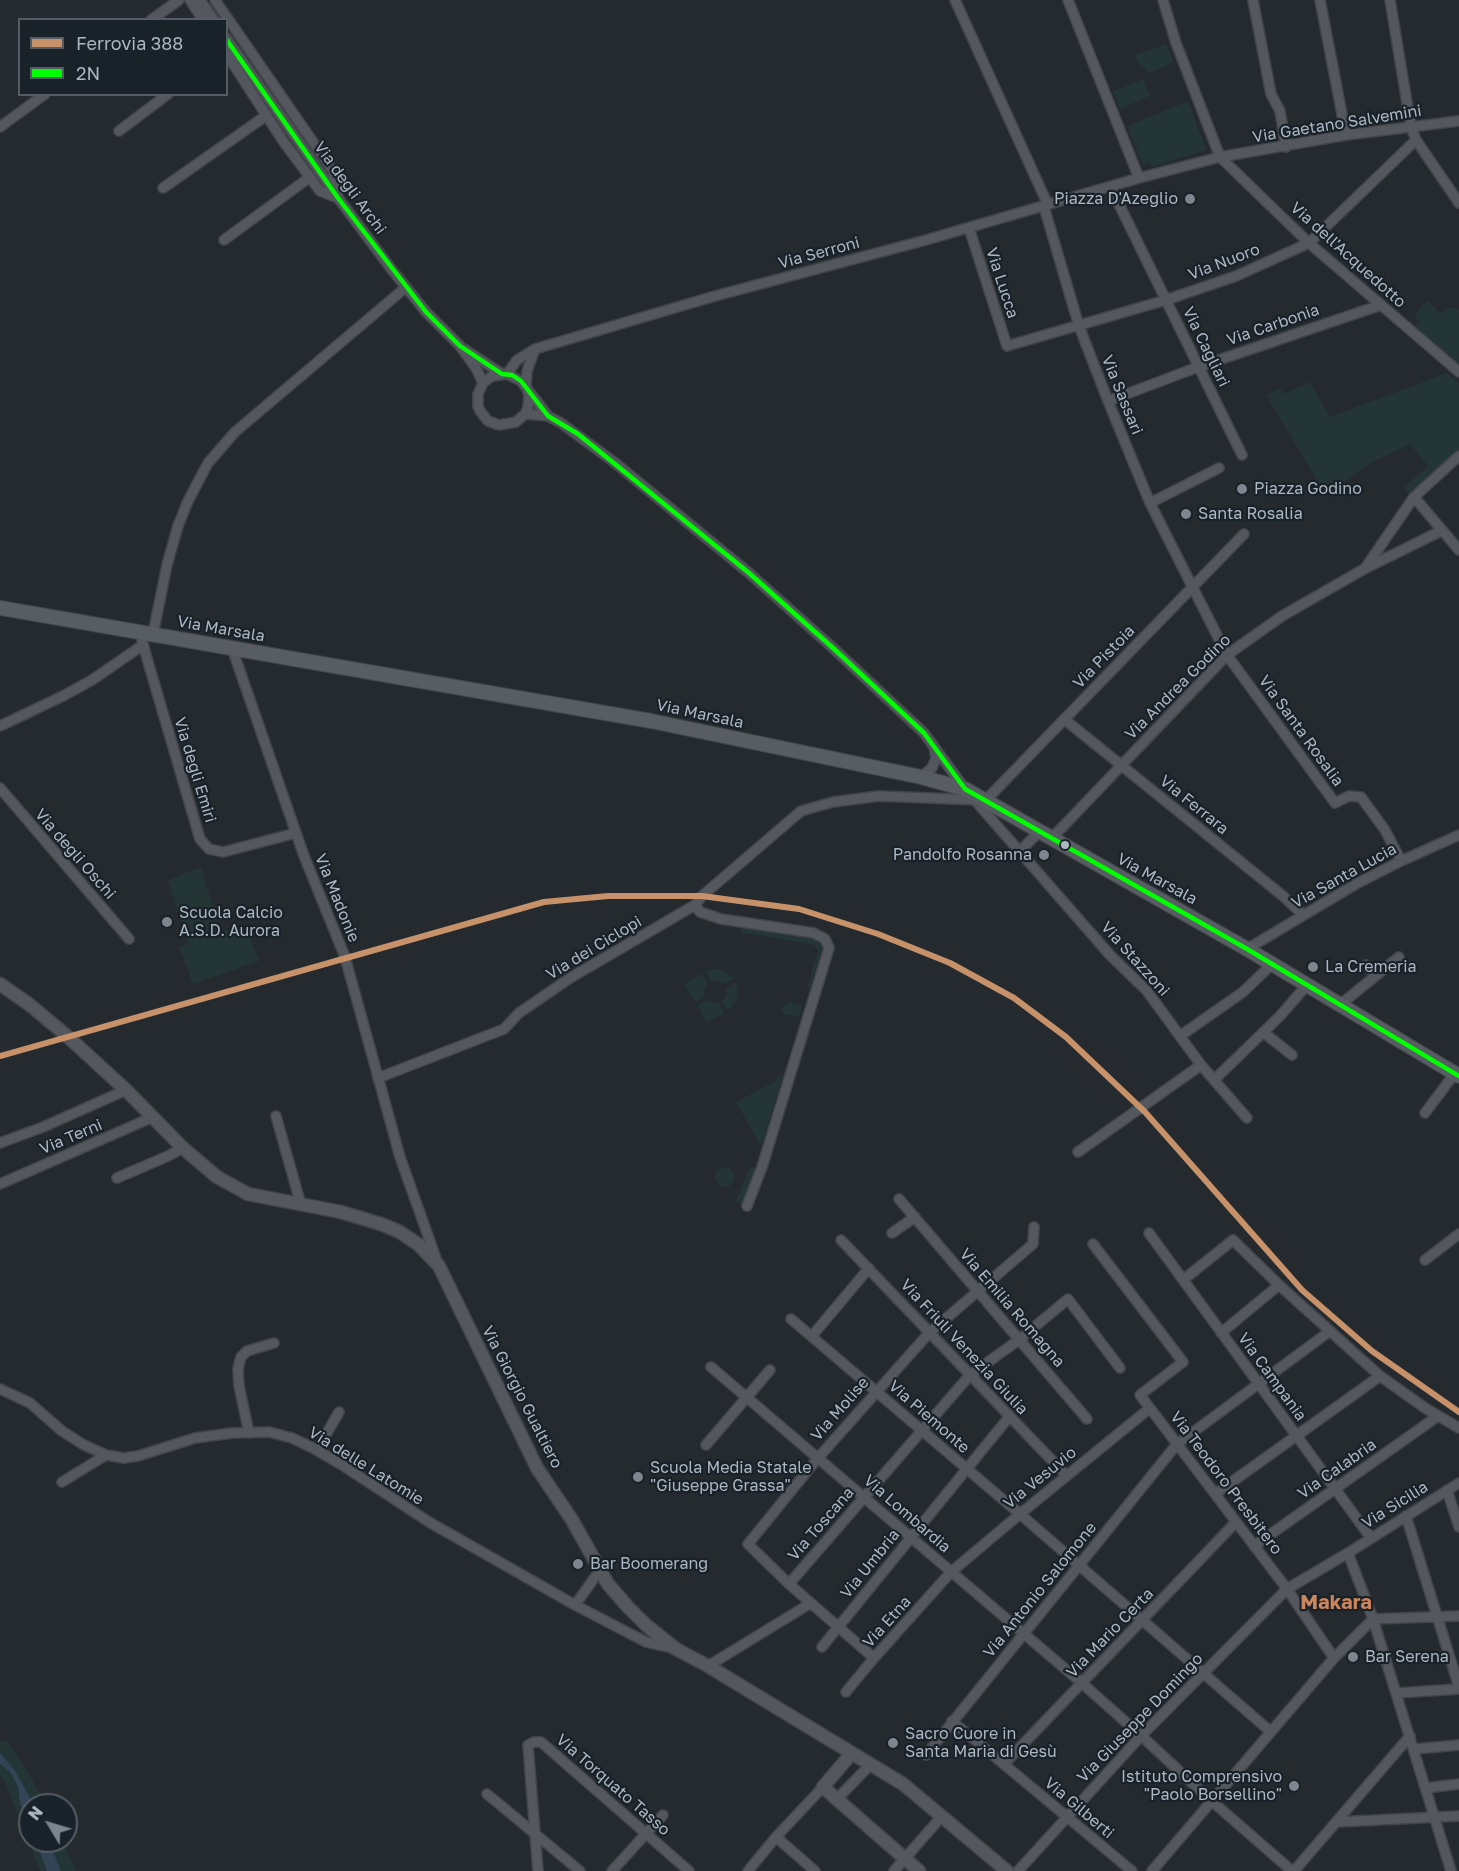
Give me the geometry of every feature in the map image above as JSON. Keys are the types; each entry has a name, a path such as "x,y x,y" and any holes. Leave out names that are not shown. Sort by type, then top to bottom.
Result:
{"main road":[{"name":"Via Marsala","path":"0,608 147,637 232,648 651,721 921,777 965,789 1341,1004 1457,1075"}],"street":[{"path":"154,18 178,0"},
{"path":"190,0 209,18"},
{"path":"200,0 209,18"},
{"path":"215,0 227,18"},
{"name":"Via Sassari","path":"955,0 1046,206 1079,326 1108,401 1150,503 1192,587"},
{"path":"1068,0 1139,178"},
{"path":"1111,188 1139,178 1220,157 1176,43 1163,0"},
{"path":"1253,0 1271,94 1280,111 1286,147"},
{"path":"1320,0 1346,135"},
{"path":"1390,0 1411,127 1416,140 1459,203"},
{"path":"228,19 333,171 338,198"},
{"name":"Via degli Archi","path":"228,41 338,198 405,288 460,346 476,368 483,383"},
{"path":"228,56 283,141 320,191 338,198"},
{"path":"0,127 42,96"},
{"path":"119,131 165,96"},
{"path":"163,188 267,115"},
{"name":"Via Gaetano Salvemini","path":"1220,157 1346,135 1459,121"},
{"name":"Via Nuoro","path":"1006,346 1166,300 1236,276 1309,243 1416,140"},
{"name":"Via dell'Acquedotto","path":"1220,157 1309,243 1459,372"},
{"path":"224,240 310,177"},
{"name":"Via Serroni","path":"505,374 517,360 535,349 715,296 1111,188"},
{"name":"Via Cagliari","path":"1111,188 1242,455"},
{"name":"Via Lucca","path":"969,228 1006,346"},
{"path":"0,726 92,680 147,637 178,526 208,463 235,432 405,288"},
{"name":"Via Carbonia","path":"1108,401 1198,367 1381,305"},
{"name":"Via degli Archi","path":"460,346 505,374"},
{"path":"535,349 527,371 527,388 529,402 525,414 516,422 505,426 483,416 478,406 478,394 483,383 492,376 505,374 517,377 527,388 548,416 578,434 749,573 874,687 934,745 965,789"},
{"path":"525,414 548,416"},
{"path":"1364,569 1414,497 1459,456"},
{"path":"1150,503 1219,468"},
{"path":"1414,497 1459,550"},
{"name":"Via Andrea Godino","path":"1045,835 1121,765 1227,655 1282,616 1364,569 1442,531"},
{"name":"Via Pistoia","path":"981,800 1064,719 1244,534"},
{"name":"Via Santa Rosalia","path":"1192,587 1227,655 1335,803 1349,796 1361,797 1386,830 1401,861"},
{"name":"Via degli Emiri","path":"147,637 200,839 209,849 223,852 296,834"},
{"name":"Via Madonie","path":"232,648 296,834 345,957 400,1157 439,1266"},
{"name":"Via Ferrara","path":"1064,719 1283,896 1303,915"},
{"path":"921,777 932,768 936,758 934,745"},
{"name":"Via degli Oschi","path":"0,788 129,939"},
{"name":"Via dei Ciclopi","path":"378,1078 504,1029 519,1012 570,978 694,905 801,811 833,802 879,796 981,800"},
{"name":"Via Stazzoni","path":"981,800 1020,851 1110,955 1147,991 1201,1065 1247,1118"},
{"path":"1020,851 1045,835"},
{"name":"Via Santa Lucia","path":"1246,949 1356,884 1459,835"},
{"path":"694,905 700,912 721,919 814,933 825,939 829,948 762,1167 747,1206"},
{"path":"1341,1004 1399,957"},
{"path":"1180,1036 1243,992 1272,964"},
{"path":"1366,965 1375,976"},
{"name":"Via Giorgio Gualtiero","path":"0,984 30,1005 126,1090 183,1148 217,1177 233,1187 248,1194 362,1217 400,1232 419,1245 439,1266 537,1468 572,1520 608,1584 627,1606 676,1649 903,1784 1007,1871"},
{"path":"1214,1080 1280,1016 1307,985"},
{"path":"1263,1032 1292,1055"},
{"path":"1078,1152 1201,1065"},
{"path":"1425,1113 1457,1075"},
{"path":"0,1143 43,1127 126,1090"},
{"path":"276,1116 301,1206"},
{"name":"Via Terni","path":"0,1184 153,1117"},
{"path":"117,1178 183,1148"},
{"name":"Via Emilia Romagna","path":"899,1199 1087,1419"},
{"path":"892,1233 915,1218"},
{"name":"Via Molise","path":"874,1658 789,1584 748,1544 818,1458 929,1333 1033,1244 1034,1227"},
{"name":"Via Campania","path":"1149,1233 1371,1538"},
{"path":"1425,1260 1459,1234"},
{"name":"Via Friuli Venezia Giulia","path":"841,1240 1066,1475"},
{"path":"1183,1280 1233,1240 1380,1376 1459,1428"},
{"name":"Via Teodoro Presbitero","path":"1093,1244 1183,1362 1140,1395 1287,1589 1334,1658"},
{"path":"812,1336 870,1268"},
{"path":"1221,1333 1279,1285"},
{"name":"Via Toscana","path":"789,1584 970,1375 1020,1339 1068,1299 1120,1368"},
{"name":"Via Piemonte","path":"791,1319 1271,1732"},
{"name":"Via Antonio Salomone","path":"926,1755 1177,1444 1330,1331"},
{"path":"249,1432 239,1386 238,1369 241,1357 247,1351 274,1343"},
{"name":"Via Lombardia","path":"711,1366 1083,1684 1212,1802 1293,1871"},
{"path":"706,1445 770,1370"},
{"path":"1215,1494 1380,1376"},
{"name":"Via delle Latomie","path":"0,1389 30,1403 62,1431 106,1455 124,1458 138,1456 195,1438 249,1432 269,1432 292,1438 317,1450 429,1522 575,1605 646,1642 676,1649"},
{"name":"Via Vesuvio","path":"951,1572 1150,1408"},
{"path":"317,1450 339,1412"},
{"name":"Via Calabria","path":"1254,1546 1438,1416"},
{"name":"Via Umbria","path":"822,1647 1009,1417"},
{"path":"62,1482 106,1455"},
{"name":"Via Sicilia","path":"1287,1589 1459,1483"},
{"path":"1447,1490 1459,1527"},
{"path":"1397,1693 1459,1688 1406,1516"},
{"name":"Via Mario Certa","path":"1004,1764 1236,1522"},
{"path":"1348,1553 1397,1693 1451,1871"},
{"path":"575,1605 600,1570"},
{"name":"Via Etna","path":"846,1692 951,1572"},
{"name":"Via Giuseppe Domingo","path":"1018,1871 1141,1736 1287,1589"},
{"path":"708,1666 811,1603"},
{"path":"1152,1871 1334,1658 1373,1619 1459,1616"},
{"name":"Via Gilberti","path":"952,1721 1132,1871"},
{"path":"1293,1871 1410,1736"},
{"name":"Via Torquato Tasso","path":"538,1871 528,1745 534,1742 541,1742 689,1871"},
{"path":"1415,1749 1459,1745"},
{"path":"748,1871 852,1753"},
{"path":"837,1799 870,1764"},
{"path":"1426,1788 1459,1784"},
{"path":"824,1787 919,1871"},
{"path":"487,1794 580,1871"},
{"path":"612,1871 663,1815"},
{"path":"894,1871 942,1816"},
{"path":"1336,1822 1459,1816"},
{"path":"776,1838 815,1871"}],"shaded area":[{"path":"1166,44 1174,62 1148,74 1145,66 1140,68 1135,55"},
{"path":"1144,79 1150,96 1120,109 1113,91"},
{"path":"1188,101 1206,150 1152,167 1149,162 1143,165 1127,126"},
{"path":"1427,300 1441,314 1448,307 1459,309 1459,366 1414,326 1420,322 1414,316"},
{"path":"1447,373 1459,384 1459,452 1410,496 1403,488 1428,466 1410,444 1372,462 1346,481 1327,489 1325,493 1266,395 1280,388 1284,394 1310,382 1330,417"},
{"path":"201,867 221,932 245,925 259,961 193,984 179,947 188,944 168,880"},
{"path":"741,927 811,938 819,942 821,951 810,988 807,987 818,950 814,945 740,932"},
{"path":"713,969 725,971 734,979 723,984 717,981 712,982 706,971"},
{"path":"702,973 708,984 704,989 705,996 695,1002 684,984"},
{"path":"736,982 737,999 728,1011 722,1001 727,995 726,989"},
{"path":"707,1000 712,1003 718,1002 725,1013 707,1023 697,1005"},
{"path":"792,1000 793,1004 802,1006 800,1015 797,1017 784,1014 780,1009"},
{"path":"784,1071 762,1144 759,1143 736,1102 774,1082"},
{"path":"750,1166 756,1168 742,1203 736,1201"},
{"path":"725,1167 732,1170 735,1177 732,1184 725,1187 718,1184 715,1177 718,1170"},
{"path":"0,1741 7,1742 40,1793 27,1793 16,1772 0,1753"},
{"path":"0,1764 10,1772 18,1787 18,1815 5,1782 0,1775"},
{"path":"33,1853 40,1853 47,1871 40,1871"},
{"path":"54,1853 68,1853 76,1871 61,1871"}],"water":[{"path":"0,1753 16,1772 27,1793 19,1793 10,1772 0,1764"},
{"path":"40,1853 54,1853 61,1871 47,1871"}],"rail line":[{"name":"388","path":"0,1056 544,902 608,896 702,896 799,909 878,934 950,963 1014,998 1066,1037 1145,1112 1302,1290 1372,1351 1459,1412"}],"transit line":[{"name":"2N","path":"228,42 338,198 426,312 460,346 502,374 512,375 521,381 548,416 578,434 749,573 924,733 965,789 1247,949 1459,1076"}],"place":[{"name":"Piazza D'Azeglio","path":"1190,199"},
{"name":"Piazza Godino","path":"1242,489"},
{"name":"Santa Rosalia","path":"1186,514"},
{"name":"Pandolfo Rosanna","path":"1044,855"},
{"name":"Scuola Calcio A.S.D. Aurora","path":"167,922"},
{"name":"La Cremeria","path":"1313,967"},
{"name":"Scuola Media Statale \"Giuseppe Grassa\"","path":"638,1477"},
{"name":"Bar Boomerang","path":"578,1564"},
{"name":"Bar Serena","path":"1353,1657"},
{"name":"Sacro Cuore in Santa Maria di Gesù","path":"893,1743"},
{"name":"Istituto Comprensivo \"Paolo Borsellino\"","path":"1294,1786"}],"district":[{"name":"Makara","path":"1336,1603"}]}
